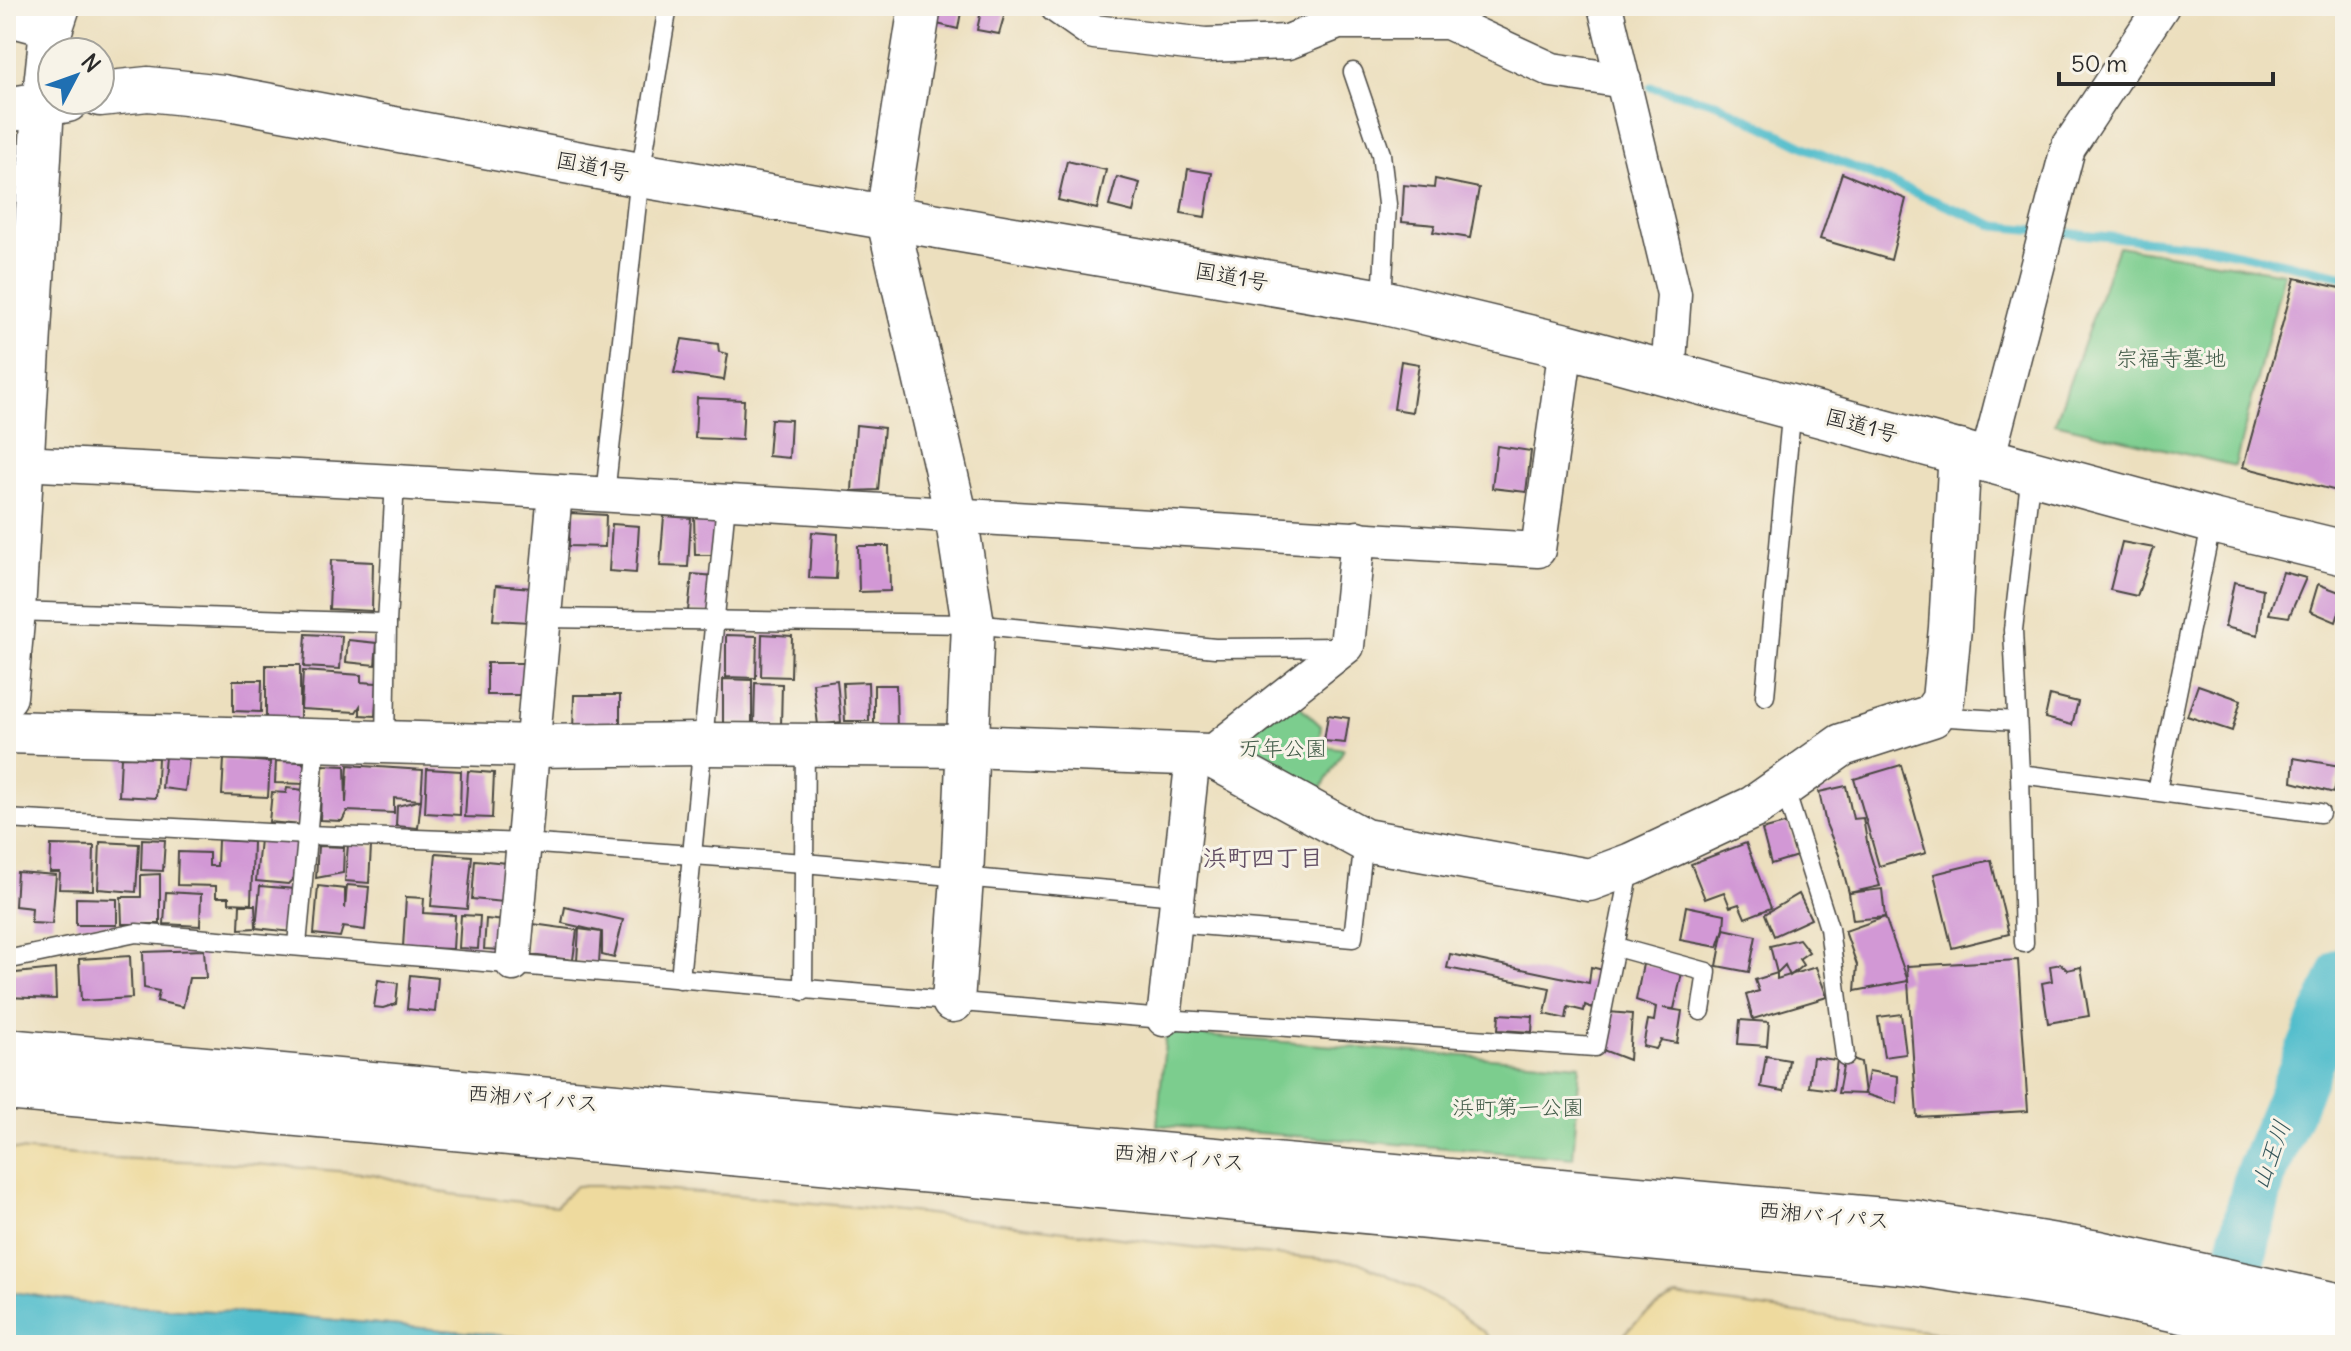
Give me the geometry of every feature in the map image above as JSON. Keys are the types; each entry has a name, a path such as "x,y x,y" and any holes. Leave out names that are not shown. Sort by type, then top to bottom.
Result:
{"highway":[{"name":"国道1号","path":"116,92 148,89 223,97 640,175 1382,302 1566,346 2212,521 2345,553"},
{"name":"西湘バイパス","path":"6,1051 1917,1223 2098,1253 2345,1307"},
{"name":"西湘バイパス","path":"6,1088 1896,1261 2073,1288 2345,1345"}],"street":[{"path":"920,6 887,216 956,515 973,624 962,878 953,1001"},
{"path":"1057,6 1094,32 1205,45 1288,42 1334,14 1402,23 1448,22 1552,70 1624,81"},
{"path":"1605,6 1674,294 1668,374"},
{"path":"6,732 532,746 968,746 1201,756 1364,840 1589,880 1632,864 1754,807 1842,745 1932,716 1943,700 1973,456 2038,266 2052,200 2068,148 2162,6"},
{"path":"6,18 55,18"},
{"path":"6,696 14,611 11,562 21,463 38,116"},
{"path":"21,463 395,482 1538,550 1566,346"},
{"path":"513,964 555,492"},
{"path":"1164,1019 1176,910 1201,756 1347,646 1358,538"}],"lane":[{"path":"605,495 640,175 668,6"},
{"path":"1402,23 1443,6"},
{"path":"1353,72 1381,154 1387,204 1382,302"},
{"path":"1765,696 1792,406"},
{"path":"2024,943 2013,630 2031,472"},
{"path":"385,743 387,623 395,482"},
{"path":"680,979 726,503"},
{"path":"2157,791 2212,521"},
{"path":"14,611 387,623"},
{"path":"544,618 973,624 1215,648 1347,646"},
{"path":"1932,716 2017,721"},
{"path":"297,945 316,741"},
{"path":"803,991 805,744"},
{"path":"2020,774 2320,813"},
{"path":"1784,787 1829,928 1845,1056"},
{"path":"6,819 524,843 804,863 962,878 1353,938 1364,840"},
{"path":"6,960 136,933 803,991 1164,1019 1595,1047 1632,864"},
{"path":"1616,947 1707,972 1701,1011"}],"green space":[{"name":"宗福寺墓地","path":"2118,246 2284,273 2235,466 2055,423"},
{"name":"万年公園","path":"1291,698 1321,726 1319,745 1344,749 1312,805 1221,754"},
{"name":"浜町第一公園","path":"1166,1033 1580,1065 1573,1158 1157,1125"}],"sand":[{"path":"6,1149 373,1174 451,1194 556,1206 576,1186 730,1195 920,1213 1224,1251 1358,1262 1414,1287 1452,1309 1485,1333 1494,1345 606,1345 282,1315 91,1304 6,1291"},
{"path":"1676,1296 2011,1345 1618,1345 1636,1323"}],"water":[{"path":"6,1291 91,1304 282,1315 606,1345 6,1345"}],"building":[{"path":"935,6 962,6 958,29 933,23"},
{"path":"982,6 1007,6 999,34 977,30"},
{"path":"1067,161 1106,170 1097,209 1058,200"},
{"path":"1188,169 1212,173 1205,217 1181,213"},
{"path":"1842,173 1906,199 1891,260 1820,239"},
{"path":"1117,177 1140,183 1133,212 1109,206"},
{"path":"1435,179 1479,188 1470,238 1433,232 1435,225 1402,222 1404,185 1434,188"},
{"path":"2295,278 2345,289 2345,493 2243,467"},
{"path":"682,339 718,344 719,352 728,354 724,380 674,373"},
{"path":"1401,361 1419,364 1412,412 1394,409"},
{"path":"697,398 744,400 742,440 695,438"},
{"path":"771,419 791,420 789,458 768,456"},
{"path":"856,425 884,428 878,490 852,491"},
{"path":"1497,446 1531,451 1526,492 1492,488"},
{"path":"570,513 606,515 605,547 569,546"},
{"path":"694,515 716,515 716,555 695,555"},
{"path":"664,516 691,518 688,567 660,566"},
{"path":"612,524 639,526 636,573 609,571"},
{"path":"812,532 838,534 836,579 809,578"},
{"path":"2122,542 2154,548 2137,596 2110,590"},
{"path":"858,546 889,546 890,591 859,592"},
{"path":"331,560 373,562 372,611 329,609"},
{"path":"2283,572 2306,578 2289,617 2269,614"},
{"path":"692,574 715,576 711,613 688,611"},
{"path":"2234,582 2263,589 2258,635 2225,627"},
{"path":"2318,584 2345,594 2336,622 2310,611"},
{"path":"496,585 532,588 530,622 493,620"},
{"path":"306,634 342,636 340,669 304,667"},
{"path":"762,634 792,636 791,677 761,676"},
{"path":"726,635 757,636 756,678 726,677"},
{"path":"348,640 377,643 375,665 346,662"},
{"path":"487,663 527,663 527,695 487,695"},
{"path":"266,665 300,665 300,721 266,720"},
{"path":"303,671 361,675 361,682 377,683 375,716 360,715 360,706 356,712 301,709"},
{"path":"723,679 752,680 752,723 723,723"},
{"path":"233,680 262,680 261,712 233,711"},
{"path":"837,680 841,722 818,725 813,683"},
{"path":"868,682 869,721 845,721 843,683"},
{"path":"755,683 782,684 781,726 754,725"},
{"path":"874,685 896,685 897,731 874,731"},
{"path":"2198,685 2241,700 2232,731 2187,716"},
{"path":"574,695 620,695 620,733 573,733"},
{"path":"2050,695 2078,702 2072,725 2045,718"},
{"path":"1328,715 1349,718 1345,743 1324,741"},
{"path":"121,757 158,758 156,798 119,796"},
{"path":"165,757 189,759 185,791 162,788"},
{"path":"2294,758 2340,766 2334,793 2292,782"},
{"path":"224,759 270,762 268,797 222,795"},
{"path":"276,761 302,762 307,768 306,784 275,783"},
{"path":"322,765 345,766 346,803 348,765 423,770 421,800 394,798 394,813 347,811 342,821 320,820"},
{"path":"1901,765 1926,853 1879,866 1854,779"},
{"path":"427,769 461,771 460,815 425,813"},
{"path":"468,771 494,773 492,818 465,817"},
{"path":"1846,786 1853,819 1863,818 1880,886 1849,893 1839,855 1826,824 1819,792"},
{"path":"287,788 303,790 301,825 269,822 272,792 286,793"},
{"path":"421,800 418,828 396,826 397,806"},
{"path":"1788,823 1797,856 1771,864 1762,830"},
{"path":"142,839 165,840 163,871 141,870"},
{"path":"260,839 301,843 298,874 288,884 256,881"},
{"path":"218,840 253,842 251,904 229,903 229,897 216,897 216,886 177,885 178,852 209,853 209,866 217,866"},
{"path":"100,842 139,844 136,892 98,889"},
{"path":"1746,843 1771,908 1745,918 1739,904 1730,907 1724,892 1705,899 1691,864"},
{"path":"348,844 371,846 369,883 345,881"},
{"path":"51,845 94,846 93,890 59,889 60,872 50,872"},
{"path":"318,846 344,847 343,873 316,878"},
{"path":"436,853 472,856 467,909 431,906"},
{"path":"475,860 507,863 504,902 472,899"},
{"path":"1991,860 2009,934 1952,948 1934,874"},
{"path":"17,872 56,875 52,924 31,923 32,908 15,906"},
{"path":"160,874 160,924 122,924 121,897 141,897 141,875"},
{"path":"347,885 369,887 365,930 343,927 340,937 314,934 318,886 345,889 345,909"},
{"path":"260,886 295,889 292,932 256,928"},
{"path":"1882,889 1885,917 1853,920 1849,893"},
{"path":"166,892 201,894 200,926 164,924"},
{"path":"1799,894 1811,919 1774,936 1765,914"},
{"path":"406,897 424,898 423,913 455,915 453,949 403,947"},
{"path":"76,898 117,899 117,925 76,925"},
{"path":"240,905 255,905 256,928 239,929"},
{"path":"1686,906 1725,914 1718,947 1680,940"},
{"path":"565,907 623,920 614,958 602,955 602,932 562,923"},
{"path":"461,915 480,916 478,949 459,948"},
{"path":"1885,917 1908,981 1855,991 1857,965 1845,931"},
{"path":"486,919 504,921 502,950 484,949"},
{"path":"533,924 577,930 573,960 529,955"},
{"path":"579,929 601,932 599,963 577,961"},
{"path":"1724,929 1756,936 1749,972 1717,966"},
{"path":"1799,939 1809,952 1799,959 1803,965 1790,976 1785,965 1777,973 1770,946"},
{"path":"204,950 206,978 189,978 183,1007 157,1001 159,991 144,988 143,952"},
{"path":"1450,954 1589,983 1591,967 1603,970 1595,1009 1585,1005 1584,1011 1568,1007 1566,1019 1545,1014 1550,988 1447,968"},
{"path":"130,956 132,998 81,1001 79,959"},
{"path":"2018,960 2028,1111 1917,1117 1907,966"},
{"path":"1643,964 1682,973 1674,1009 1663,1008 1682,1011 1677,1043 1661,1040 1656,1049 1643,1046 1648,1020 1654,1021 1656,1007 1636,1000"},
{"path":"2061,964 2067,970 2081,967 2089,1016 2048,1023 2042,983 2052,981 2050,966"},
{"path":"1816,967 1827,997 1753,1019 1746,995 1759,991 1755,980 1777,973 1777,979"},
{"path":"55,969 56,999 6,997 6,974"},
{"path":"410,975 438,978 435,1012 407,1009"},
{"path":"378,980 398,983 396,1004 374,1007"},
{"path":"1608,1012 1632,1014 1629,1060 1595,1047"},
{"path":"1499,1014 1533,1016 1532,1032 1498,1030"},
{"path":"1901,1014 1906,1054 1884,1057 1878,1017"},
{"path":"1740,1020 1769,1022 1767,1046 1738,1044"},
{"path":"1766,1056 1789,1060 1784,1091 1761,1087"},
{"path":"1845,1056 1861,1062 1865,1094 1838,1093"},
{"path":"1813,1057 1837,1060 1833,1090 1809,1087"},
{"path":"1869,1071 1898,1076 1897,1104 1865,1094"}],"waterway":[{"path":"1651,87 1716,103 1811,150 1996,226 2204,246 2345,276"},
{"name":"山王川","path":"2219,1345 2260,1176 2345,972"}],"district":[{"name":"浜町四丁目","path":"1263,858"}]}
